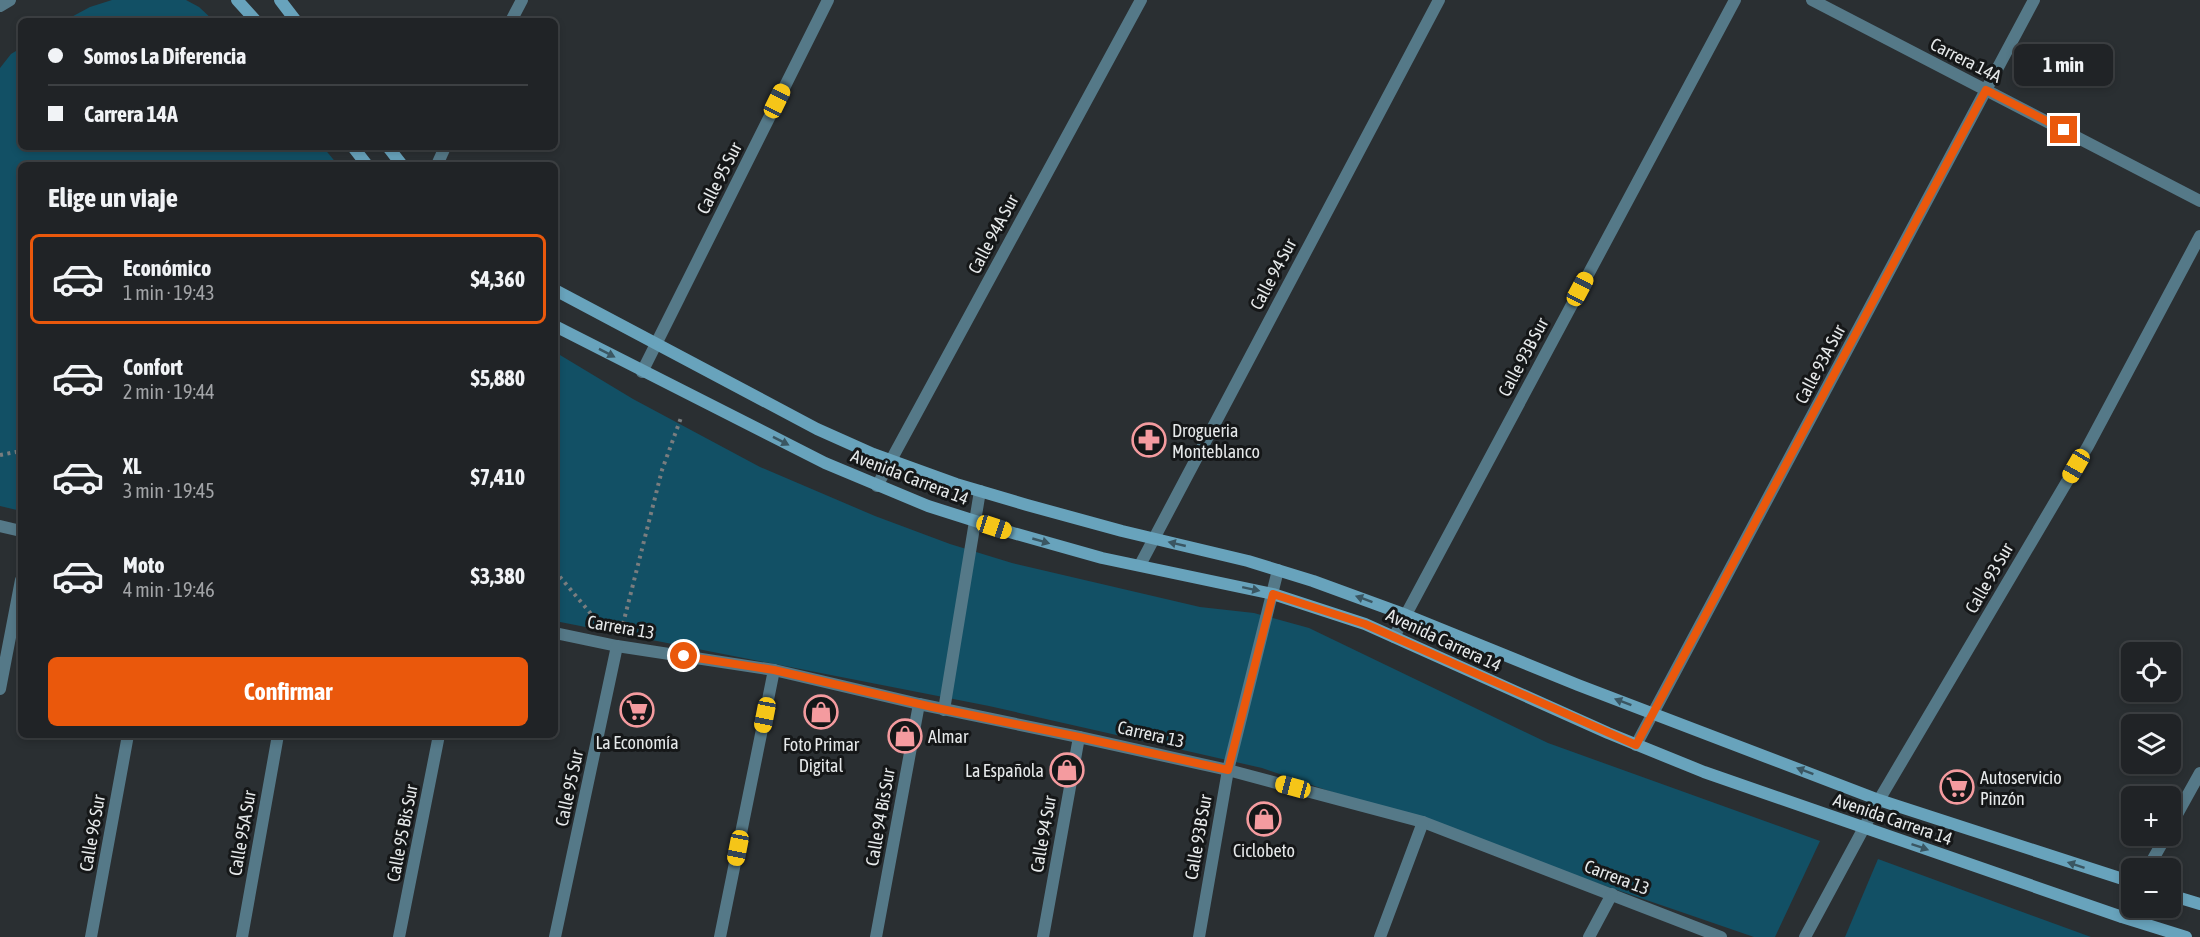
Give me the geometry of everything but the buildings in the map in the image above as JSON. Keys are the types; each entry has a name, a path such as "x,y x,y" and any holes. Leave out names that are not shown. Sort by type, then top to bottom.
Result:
{"main road":[{"path":"237,0 253,18"},
{"path":"280,0 294,18"},
{"path":"354,150 364,162"},
{"path":"390,150 400,162"},
{"name":"Avenida Carrera 14","path":"558,292 817,429 891,460 980,491 1278,570 1406,615 1653,714 1879,800 2121,878"},
{"name":"Avenida Carrera 14","path":"558,328 825,464 928,506 1063,547 1273,594 1325,609 1394,637 1636,745 1704,772 2121,917"},
{"path":"2181,898 2200,904"},
{"name":"Avenida Carrera 14","path":"2125,918 2186,937"}],"street":[{"path":"0,6 10,0"},
{"path":"513,18 522,0"},
{"name":"Calle 95 Sur","path":"642,372 828,0"},
{"name":"Calle 94A Sur","path":"878,486 1141,0"},
{"name":"Calle 94 Sur","path":"1140,565 1439,0"},
{"name":"Calle 93B Sur","path":"1394,637 1735,0"},
{"name":"Carrera 14A","path":"1812,0 2200,201"},
{"name":"Calle 93A Sur","path":"1636,745 2034,0"},
{"name":"Calle 93 Sur","path":"1805,937 1879,800 2088,446 2200,236"},
{"path":"944,710 980,491"},
{"path":"0,526 18,530"},
{"name":"Calle 93B Sur","path":"1199,937 1228,770 1278,570"},
{"path":"0,689 18,596"},
{"name":"Carrera 13","path":"558,634 617,646 774,670 944,710 1228,770 1423,822 1721,937"},
{"name":"Calle 95 Sur","path":"555,937 617,646"},
{"path":"720,937 774,670"},
{"name":"Calle 94 Bis Sur","path":"876,937 919,704"},
{"name":"Calle 94 Sur","path":"1042,937 1079,737"},
{"name":"Calle 96 Sur","path":"91,937 127,738"},
{"name":"Calle 95A Sur","path":"242,937 277,738"},
{"name":"Calle 95 Bis Sur","path":"399,937 438,738"},
{"path":"2181,808 2200,774"},
{"path":"1380,937 1423,822"},
{"path":"1589,937 1612,894"}],"path":[{"path":"617,646 662,470 689,396"},
{"path":"0,455 18,452"},
{"path":"558,575 617,646"}],"shaded area":[{"path":"112,0 186,0 199,7 211,18 70,18 90,7"},
{"path":"18,50 18,150 326,150 336,162 18,162 18,510 0,506 0,68 11,54"},
{"path":"558,354 633,399 760,467 875,516 950,544 1012,563 1200,607 1254,613 1309,628 1548,743 1820,841 1775,937 1754,937 1262,768 989,706 558,622"},
{"path":"1878,859 2091,937 1845,937"}],"place":[{"name":"Drogueria Monteblanco","path":"1149,440"},
{"name":"La Economía","path":"637,710"},
{"name":"Foto Primar Digital","path":"821,712"},
{"name":"Almar","path":"905,736"},
{"name":"La Española","path":"1067,770"},
{"name":"Autoservicio Pinzón","path":"1957,787"},
{"name":"Ciclobeto","path":"1264,819"}],"route":[{"path":"684,656 774,670 932,707 1228,770 1273,594 1325,609 1365,624 1636,745 1986,90 2064,130"}]}
